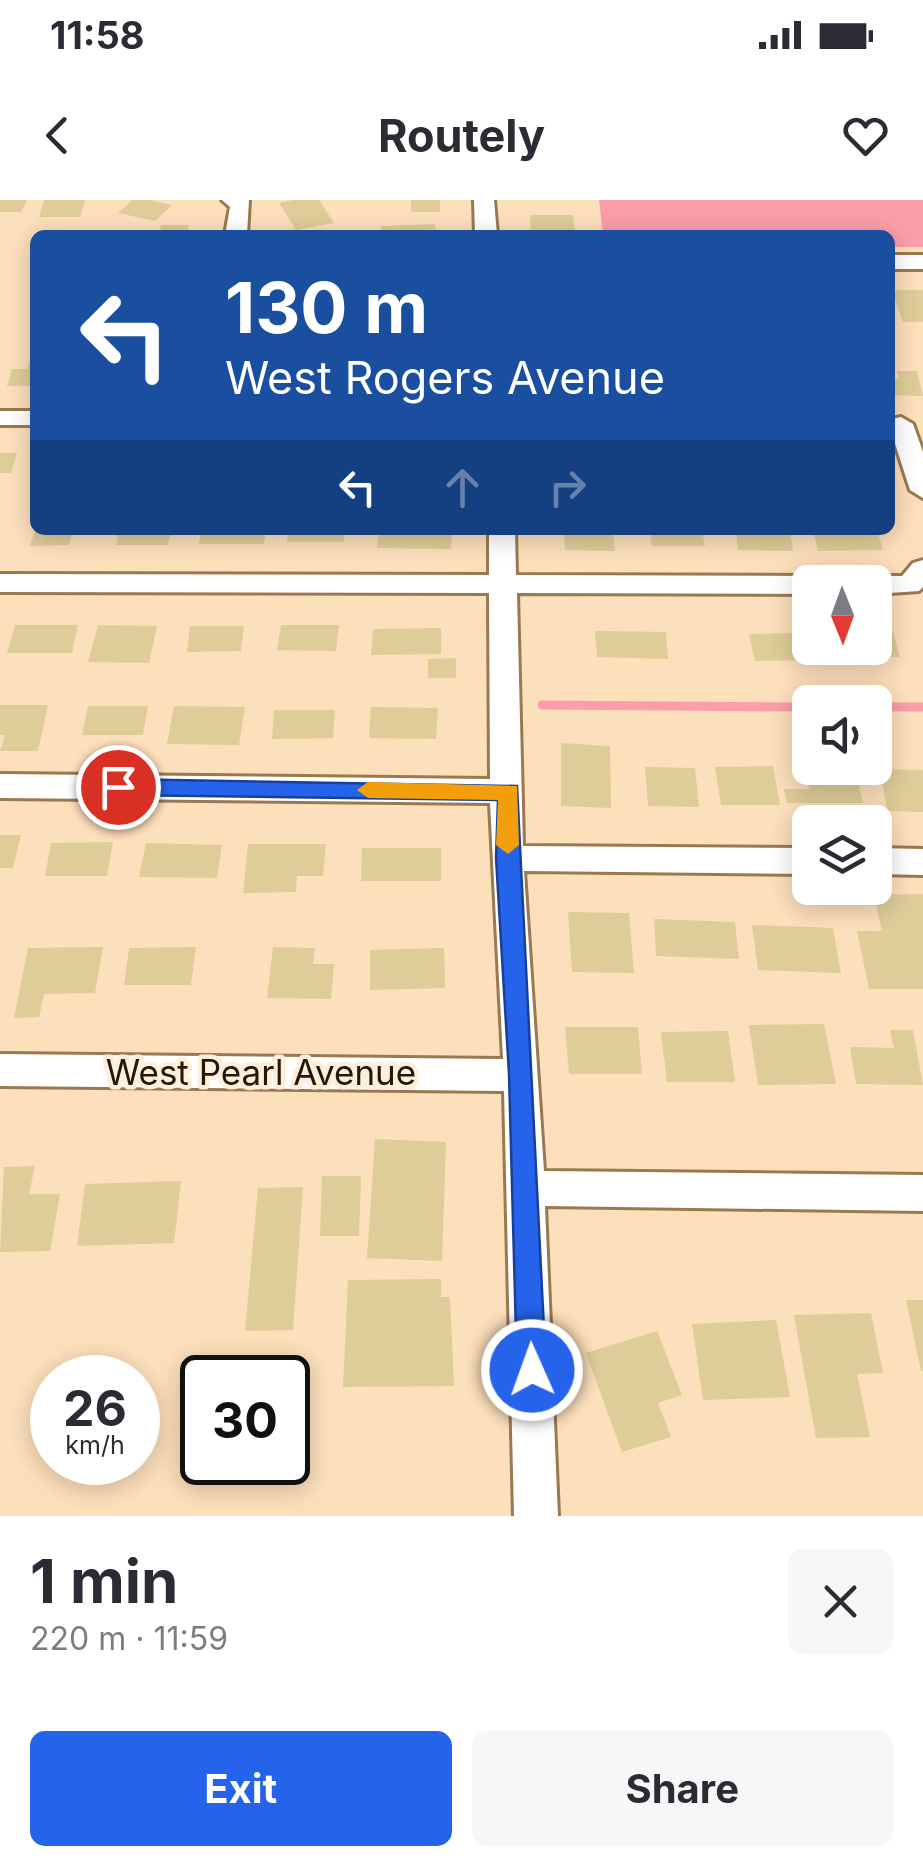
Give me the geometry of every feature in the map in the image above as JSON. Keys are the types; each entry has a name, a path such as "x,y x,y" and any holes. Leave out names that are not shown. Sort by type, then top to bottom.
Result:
{"street":[{"path":"232,200 241,204 237,230"},
{"path":"484,200 486,230"},
{"path":"895,262 923,262"},
{"path":"0,418 30,418"},
{"path":"905,424 923,490"},
{"path":"502,535 507,858 522,1074 536,1516"},
{"path":"892,585 909,585 923,569"},
{"path":"0,583 792,585"},
{"path":"0,786 509,792"},
{"path":"507,858 792,860"},
{"path":"892,861 923,862"},
{"name":"West Pearl Avenue","path":"0,1070 522,1074"},
{"path":"526,1188 923,1193"}],"shaded area":[{"path":"599,200 923,200 923,247 895,247 895,230 602,230"}],"building":[{"path":"0,200 27,200 21,212 0,212"},
{"path":"44,200 85,200 80,217 39,217"},
{"path":"132,200 172,205 155,221 118,213"},
{"path":"319,200 334,223 296,230 279,203"},
{"path":"411,200 440,200 440,212 411,212"},
{"path":"530,215 573,215 575,230 531,230"},
{"path":"435,224 436,230 381,230 381,226"},
{"path":"161,225 189,225 188,230 160,230"},
{"path":"895,290 923,290 923,322 903,322"},
{"path":"30,360 30,386 7,386 12,369 27,369"},
{"path":"897,371 917,371 923,396 895,395 895,379 899,379"},
{"path":"0,453 17,453 11,473 0,473"},
{"path":"33,535 72,535 69,545 30,546"},
{"path":"118,535 170,535 168,545 116,545"},
{"path":"200,535 265,535 264,544 199,544"},
{"path":"288,535 344,535 344,542 287,542"},
{"path":"378,535 452,535 451,549 377,548"},
{"path":"564,535 613,535 615,551 565,550"},
{"path":"650,535 703,535 705,546 652,546"},
{"path":"736,535 791,535 793,551 738,550"},
{"path":"814,535 878,535 883,550 818,551"},
{"path":"15,625 78,625 72,653 7,653"},
{"path":"98,625 157,626 149,663 88,662"},
{"path":"281,625 339,625 336,651 277,650"},
{"path":"190,626 244,626 241,651 187,652"},
{"path":"441,628 441,654 371,655 373,629"},
{"path":"595,631 666,632 668,659 597,657"},
{"path":"892,632 893,632 900,657 892,657"},
{"path":"792,633 792,660 755,661 749,634"},
{"path":"456,658 456,678 428,678 428,659"},
{"path":"0,705 48,705 38,751 0,751 5,735 0,735"},
{"path":"88,706 148,706 143,735 82,735"},
{"path":"174,706 245,707 239,745 167,744"},
{"path":"371,707 438,708 436,739 369,738"},
{"path":"274,710 335,710 333,738 272,739"},
{"path":"561,743 610,746 611,808 561,806"},
{"path":"773,766 780,805 721,805 715,767"},
{"path":"645,767 695,768 699,807 648,806"},
{"path":"892,769 923,770 923,812 892,811 892,805 886,805 883,785 892,785"},
{"path":"808,785 859,785 863,803 787,803 784,789 809,789"},
{"path":"0,835 21,835 13,868 0,868"},
{"path":"113,842 107,876 45,876 51,843"},
{"path":"146,843 222,845 217,878 139,877"},
{"path":"248,844 326,844 323,876 297,876 296,892 243,893"},
{"path":"362,848 441,848 441,881 361,881"},
{"path":"923,894 923,989 869,989 857,931 882,931 876,905 892,905 892,895"},
{"path":"568,912 629,913 634,973 572,972"},
{"path":"654,919 735,922 739,959 656,956"},
{"path":"752,925 833,928 841,973 758,970"},
{"path":"103,947 95,993 44,994 39,1017 14,1018 28,948"},
{"path":"196,947 191,985 124,985 129,948"},
{"path":"273,947 315,948 313,964 334,964 331,999 267,998"},
{"path":"444,948 445,988 370,990 370,950"},
{"path":"824,1024 836,1084 758,1085 749,1025"},
{"path":"565,1027 638,1027 642,1074 569,1074"},
{"path":"890,1030 913,1030 923,1085 856,1084 850,1047 894,1048"},
{"path":"728,1031 735,1082 667,1082 661,1032"},
{"path":"375,1139 446,1142 442,1261 367,1258"},
{"path":"35,1166 29,1194 60,1194 50,1251 0,1252 4,1167"},
{"path":"322,1176 361,1176 359,1236 320,1236"},
{"path":"181,1181 174,1243 77,1246 85,1184"},
{"path":"303,1187 293,1330 245,1331 258,1188"},
{"path":"441,1279 441,1297 450,1297 454,1386 343,1387 348,1280"},
{"path":"906,1300 923,1300 923,1371 921,1371"},
{"path":"871,1313 883,1373 857,1374 870,1437 816,1438 794,1315"},
{"path":"776,1320 790,1397 703,1400 692,1324"},
{"path":"657,1331 682,1395 658,1403 671,1437 622,1452 586,1353"}],"waterway":[{"path":"542,705 792,707"},
{"path":"892,707 923,707"}],"slow traffic":[{"path":"368,790 509,792 508,845"}],"route":[{"path":"118,787 509,792 507,858 522,1074 532,1370"}]}
